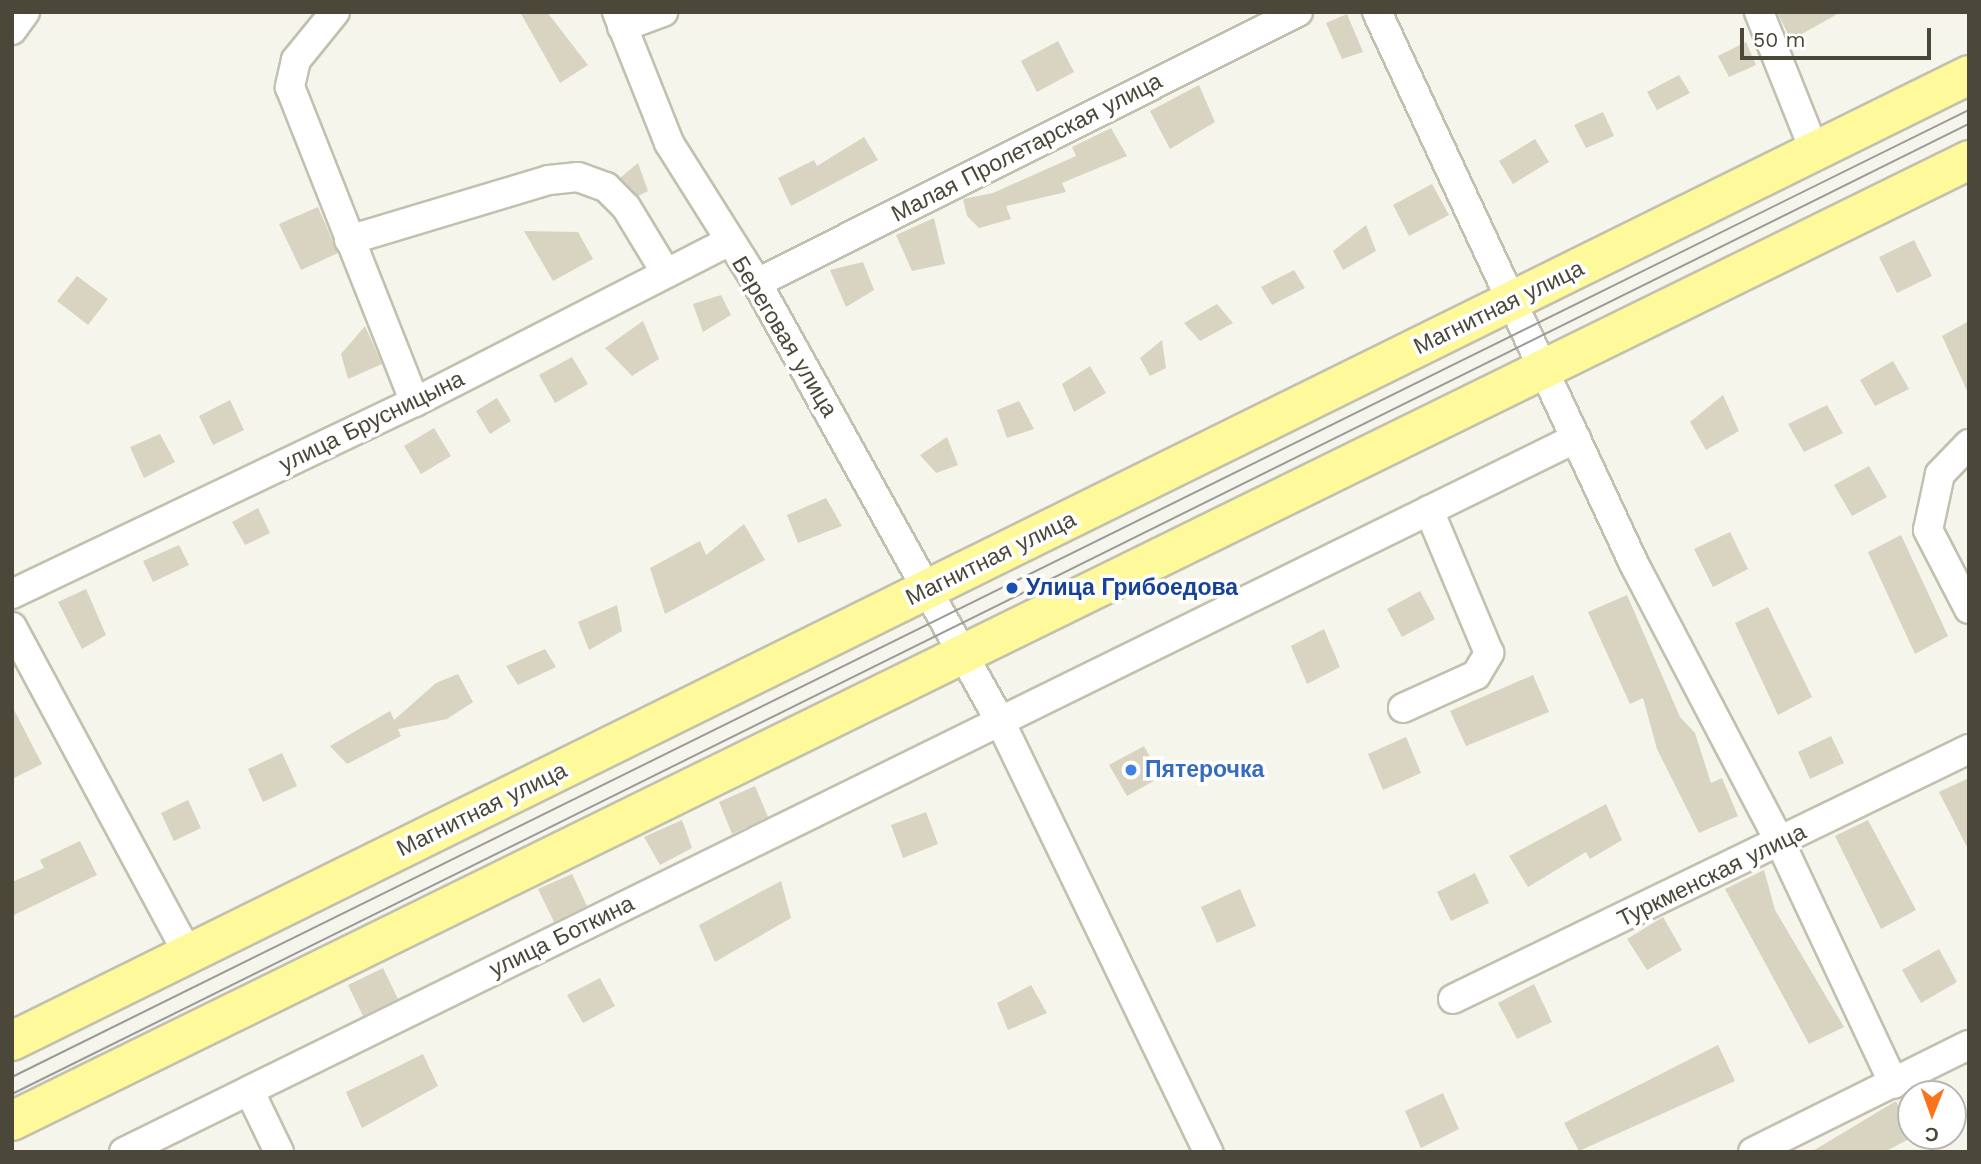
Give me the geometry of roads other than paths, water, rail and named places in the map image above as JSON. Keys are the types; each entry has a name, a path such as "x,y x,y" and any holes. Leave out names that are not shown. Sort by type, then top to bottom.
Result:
{"main road":[{"name":"Магнитная улица","path":"12,1041 1969,75"},
{"path":"12,1121 1969,160"}],"street":[{"path":"12,30 25,12"},
{"path":"335,12 296,60 290,78 349,240 415,402"},
{"path":"620,20 663,12"},
{"name":"Малая Пролетарская улица","path":"757,283 1298,12"},
{"path":"1377,12 1515,300 1634,564 1781,844 1894,1084"},
{"path":"1759,12 1815,152"},
{"name":"Береговая улица","path":"620,20 669,143 727,242 757,283 929,590 960,657 1000,721 1208,1152"},
{"path":"349,240 549,180 578,177 606,187 626,207 666,273"},
{"name":"улица Брусницына","path":"12,594 415,402 727,242"},
{"name":"улица Боткина","path":"124,1152 1576,438"},
{"path":"1969,444 1940,474 1928,530 1969,609"},
{"path":"1403,708 1476,675 1489,653 1429,510"},
{"path":"12,627 188,954"},
{"name":"Туркменская улица","path":"1453,999 1781,844 1969,750"},
{"path":"1753,1152 1969,1045"},
{"path":"250,1092 279,1152"}],"tram line":[{"path":"12,1077 1969,110"},
{"path":"12,1094 1969,124"}],"place":[{"name":"Улица Грибоедова","path":"1012,588"},
{"name":"Пятерочка","path":"1131,770"}]}
